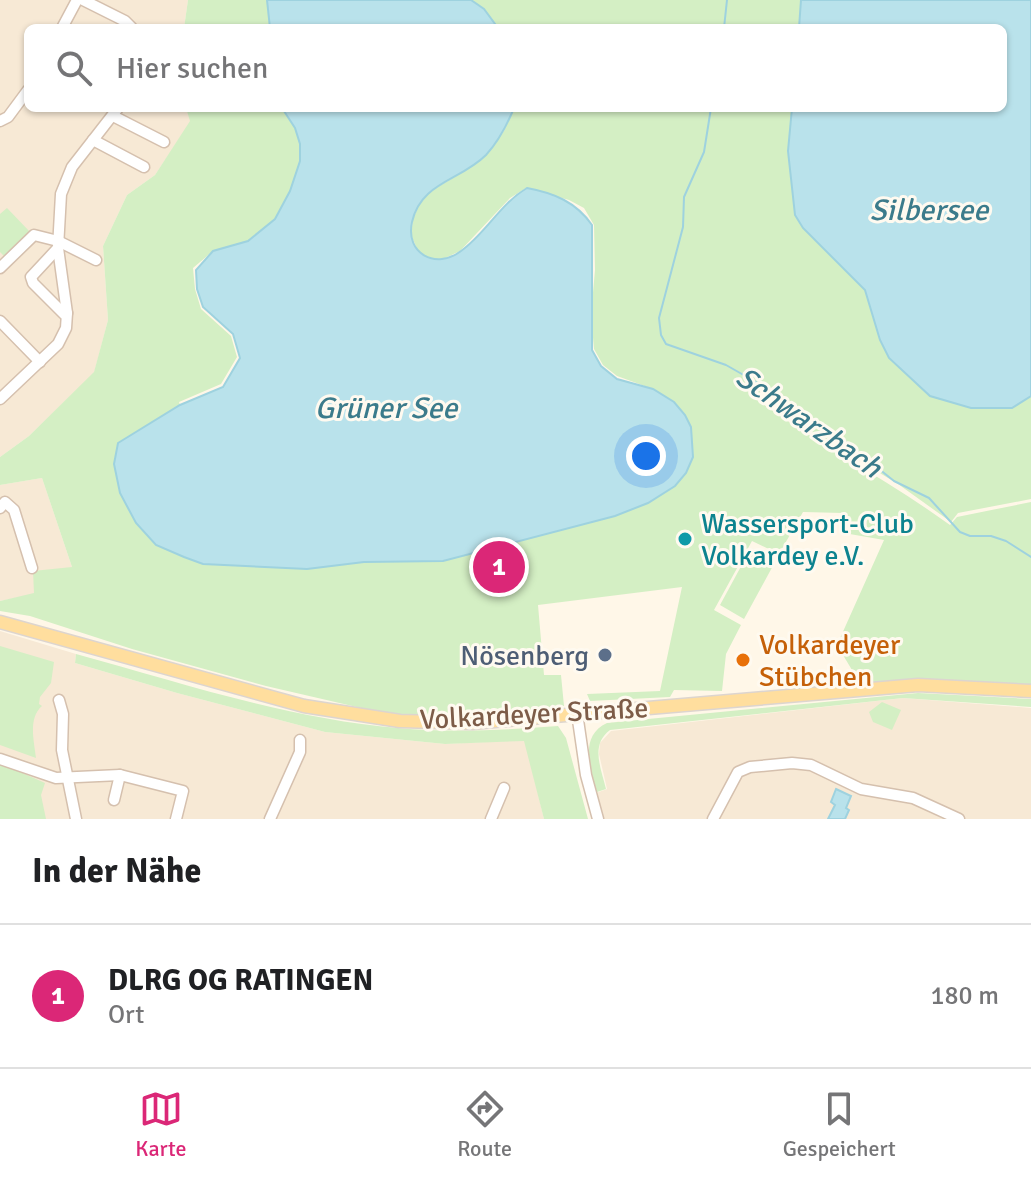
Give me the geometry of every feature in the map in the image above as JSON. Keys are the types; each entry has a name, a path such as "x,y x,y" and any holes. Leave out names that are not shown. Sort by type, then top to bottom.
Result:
{"main road":[{"name":"Volkardeyer Straße","path":"0,622 250,693 351,715 400,721 472,723 918,685 1031,691"}],"street":[{"path":"65,24 80,0 128,24"},
{"path":"0,121 8,117 24,95"},
{"path":"0,399 63,336 67,313 58,244 64,186 72,167 116,112 164,142"},
{"path":"93,140 144,167"},
{"path":"2,263 31,236 96,260"},
{"path":"58,244 31,277 33,283 64,314 67,313"},
{"path":"0,321 40,362"},
{"path":"0,508 5,502 14,510 32,568"},
{"path":"59,700 63,714 62,750 76,819"},
{"path":"577,713 586,775 598,819"},
{"path":"270,819 300,752 300,740"},
{"path":"0,759 56,778 120,775 183,791 176,819"},
{"path":"713,819 738,772 750,767 792,763 811,765 861,789 913,798 959,819"},
{"path":"114,800 120,775"},
{"path":"491,819 504,788"}],"shaded area":[{"path":"0,0 188,0 185,24 24,24 24,112 188,112 191,121 155,175 127,195 103,246 108,320 94,373 29,436 0,457"},
{"path":"42,478 72,567 34,594 0,601 0,485"},
{"path":"0,631 76,654 75,663 325,732 445,744 525,740 544,819 0,819"},
{"path":"903,698 1031,708 1031,819 603,819 596,793 607,789 599,754 600,743 611,731"}],"green space":[{"path":"188,0 267,0 270,24 185,24"},
{"path":"471,0 801,0 799,24 495,24 484,9"},
{"path":"187,112 285,112 295,128 300,144 300,161 290,191 275,219 248,241 213,251 193,268 201,309 231,336 237,357 221,384 179,402 180,405 118,444 156,545 203,564 307,569 364,562 443,561 615,516 648,503 675,486 693,457 691,427 653,389 617,376 603,365 594,349 591,315 595,270 594,225 584,208 569,200 526,188 510,198 460,251 443,259 426,259 419,253 411,235 413,219 423,196 471,167 486,154 504,131 512,112 792,112 788,151 795,215 803,228 865,290 880,340 889,358 930,396 971,408 1012,408 1031,396 1031,499 958,513 951,522 898,484 782,414 760,397 757,400 950,525 957,517 1031,502 1031,687 861,685 837,645 884,540 844,533 843,513 803,512 779,554 752,541 714,610 741,625 726,654 722,691 674,690 670,697 590,701 587,694 660,691 682,587 538,605 544,675 561,675 564,706 487,715 387,714 266,686 132,649 30,616 0,611 0,601 34,593 33,571 72,567 42,478 0,485 0,457 29,436 94,372 108,320 103,246 127,195 155,175 190,121"},
{"path":"7,208 30,232 5,257 0,252 0,214"},
{"path":"751,548 775,562 744,619 720,605"},
{"path":"0,646 54,662 51,683 40,697 39,704 42,706 33,723 36,758 0,745"},
{"path":"76,654 276,708 357,723 458,731 558,726 566,738 588,819 544,819 524,741 445,744 325,732 75,663"},
{"path":"918,693 1031,699 1031,707 903,698 610,730 600,743 599,750 606,789 597,792 590,763 590,744 598,729 607,723"},
{"path":"882,702 901,710 892,730 873,722 869,712"},
{"path":"0,763 45,783 41,795 46,819 0,819"}],"water":[{"path":"267,0 471,0 484,9 495,24 270,24"},
{"name":"Silbersee","path":"801,0 1031,0 1031,396 1012,408 971,408 930,396 889,358 880,340 865,290 803,228 795,215 788,151 792,112 1007,112 1007,24 799,24"},
{"name":"Grüner See","path":"285,112 512,112 486,155 424,198 412,222 413,243 424,256 433,259 451,257 470,244 509,202 527,188 555,196 579,210 592,225 592,350 601,366 617,379 653,389 674,402 691,427 693,457 686,473 675,486 648,503 615,516 443,561 364,562 307,569 203,564 156,545 136,523 120,493 114,464 118,443 180,405 223,387 240,358 233,334 203,307 197,289 196,270 213,251 248,241 275,219 290,191 300,161 300,144 295,128"},
{"path":"836,789 851,796 845,819 828,819 835,805 831,802"}],"waterway":[{"name":"Schwarzbach","path":"724,24 727,0"},
{"name":"Schwarzbach","path":"710,112 704,152 684,197 683,227 659,318 661,335 666,344 726,365 763,386 789,407 838,436 894,481 929,498 960,532 1006,541 1031,557"}],"place":[{"name":"Wassersport-Club Volkardey e.V.","path":"685,539"},
{"name":"DLRG OG RATINGEN","path":"499,567"},
{"name":"Nösenberg","path":"605,655"},
{"name":"Volkardeyer Stübchen","path":"743,660"}]}
